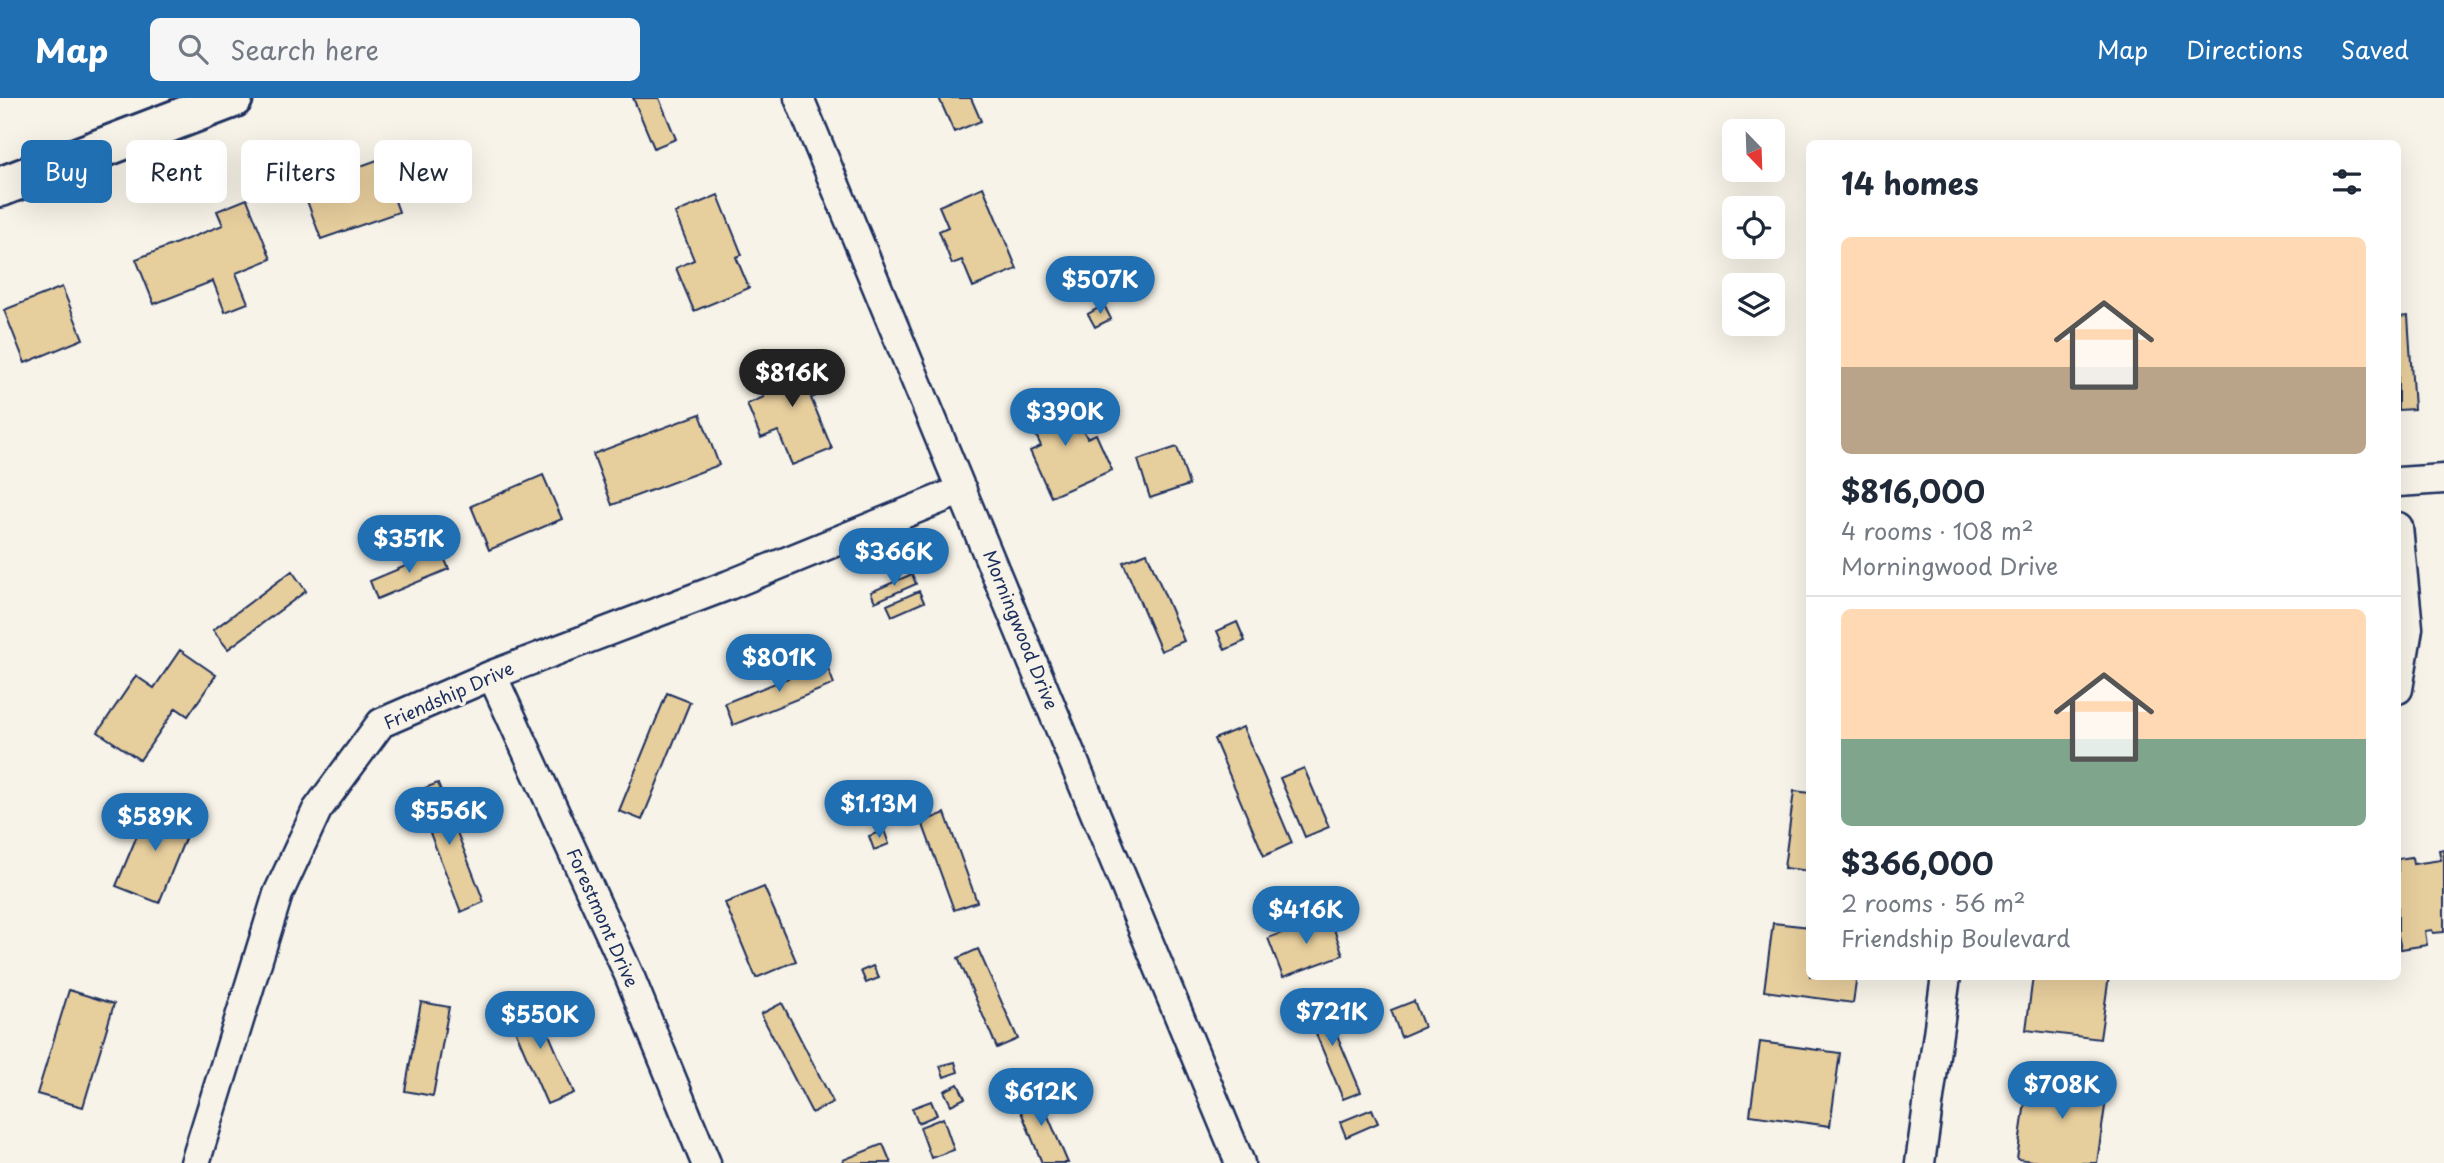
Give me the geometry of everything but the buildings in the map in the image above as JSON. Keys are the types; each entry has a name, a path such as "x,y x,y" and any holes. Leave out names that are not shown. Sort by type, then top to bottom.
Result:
{"street":[{"path":"0,187 233,98"},
{"name":"Morningwood Drive","path":"799,98 1240,1163"},
{"path":"2401,482 2444,479"},
{"name":"Friendship Drive","path":"195,1163 278,894 317,810 382,723 492,675 729,585 962,490"},
{"path":"2401,561 2407,628 2401,669"},
{"name":"Forestmont Drive","path":"492,675 629,975 706,1163"},
{"path":"1920,1163 1945,980"}]}
